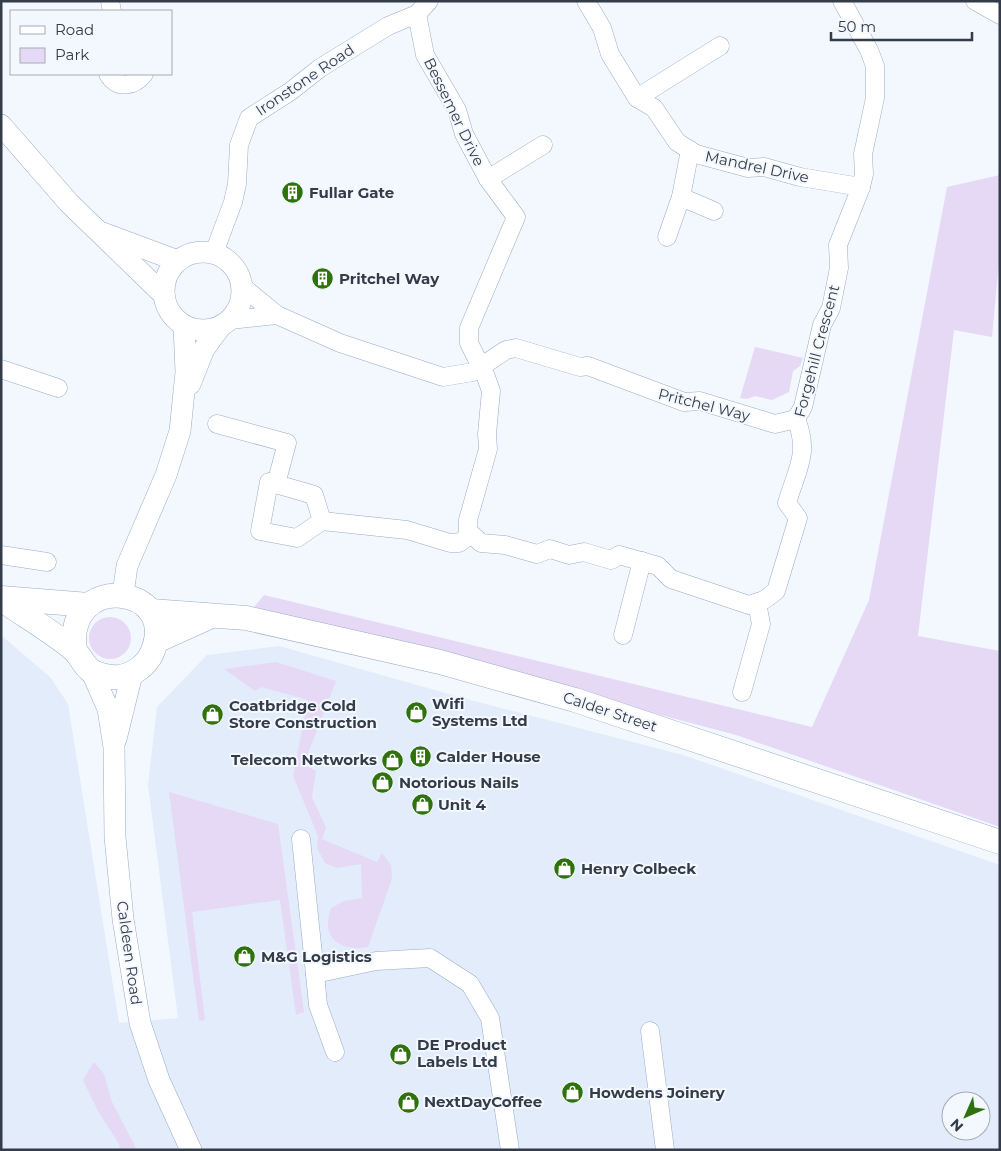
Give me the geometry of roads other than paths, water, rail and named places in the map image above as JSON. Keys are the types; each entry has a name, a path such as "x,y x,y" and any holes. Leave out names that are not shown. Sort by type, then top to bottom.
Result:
{"main road":[{"path":"75,651 73,637 80,614 99,599 123,594"},
{"name":"Calder Street","path":"123,594 151,610 246,618 440,662 575,700 1000,842"},
{"path":"1,598 89,605"},
{"path":"1,598 75,651 91,670 104,676 118,677 132,674 151,655 156,641 156,628 151,610"},
{"name":"Calder Street","path":"156,641 211,616"}],"street":[{"name":"Ironstone Road","path":"214,253 233,202 237,184 239,146 249,118 291,91 320,68 388,26 417,14 429,1"},
{"name":"Mandrel Drive","path":"586,1 602,28 610,54 637,98 654,108 677,142 690,150 748,168 764,167 800,177 861,188"},
{"name":"Forgehill Crescent","path":"757,603 776,591 798,518 787,502 804,449 803,436 796,419 804,407 822,325 831,308 839,268 838,245 861,188 864,174 863,154 875,98 875,66 869,50 842,1"},
{"path":"977,3 1000,15"},
{"name":"Bessemer Drive","path":"417,14 425,55 457,110 464,134 488,180 516,217 469,328 469,343 481,367"},
{"path":"637,98 720,46"},
{"path":"109,75 114,81 127,85 134,83 143,75"},
{"path":"1,125 68,203 164,295"},
{"name":"Bessemer Drive","path":"488,180 543,145"},
{"path":"667,237 681,197 690,150"},
{"path":"681,197 714,210"},
{"path":"96,230 178,261"},
{"path":"184,403 204,349 225,324 238,311 243,287 234,265 214,253 195,253 178,261 170,270 165,282 164,295 167,307 174,318 184,326 196,330 208,330 225,324 277,315"},
{"name":"Pritchel Way","path":"243,287 277,315 340,343 443,377 473,372 506,350 516,348 580,367 588,366 684,402 700,401 775,424 796,419"},
{"path":"123,594 127,566 166,475 180,431 184,403 186,345 184,326"},
{"path":"481,367 491,391 487,434 488,449 468,520 468,531 481,543 505,545 537,554 550,549 569,555 584,552 611,560 619,555 658,566 671,579 749,605 757,603 761,624 742,692"},
{"path":"1,369 58,388"},
{"path":"217,424 287,443 276,484"},
{"path":"322,521 314,495 269,482 260,531 297,538 322,521 407,530 450,543 458,543 471,534"},
{"path":"1,555 47,562"},
{"path":"623,635 642,561"},
{"name":"Caldeen Road","path":"91,670 108,709 114,747 115,837 123,919 140,1023 159,1080 190,1150"},
{"name":"Caldeen Road","path":"114,747 132,674"},
{"path":"301,839 318,1005 335,1052"},
{"path":"315,974 376,961 430,958 470,984 490,1018 510,1150"},
{"path":"650,1031 665,1150"}],"place":[{"name":"Fullar Gate","path":"293,193"},
{"name":"Pritchel Way","path":"323,279"},
{"name":"Wifi Systems Ltd","path":"416,713"},
{"name":"Coatbridge Cold Store Construction","path":"213,715"},
{"name":"Calder House","path":"420,757"},
{"name":"Telecom Networks","path":"393,760"},
{"name":"Notorious Nails","path":"383,783"},
{"name":"Unit 4","path":"422,805"},
{"name":"Henry Colbeck","path":"565,869"},
{"name":"M&G Logistics","path":"245,957"},
{"name":"DE Product Labels Ltd","path":"401,1054"},
{"name":"Howdens Joinery","path":"573,1093"},
{"name":"NextDayCoffee","path":"408,1102"}]}
